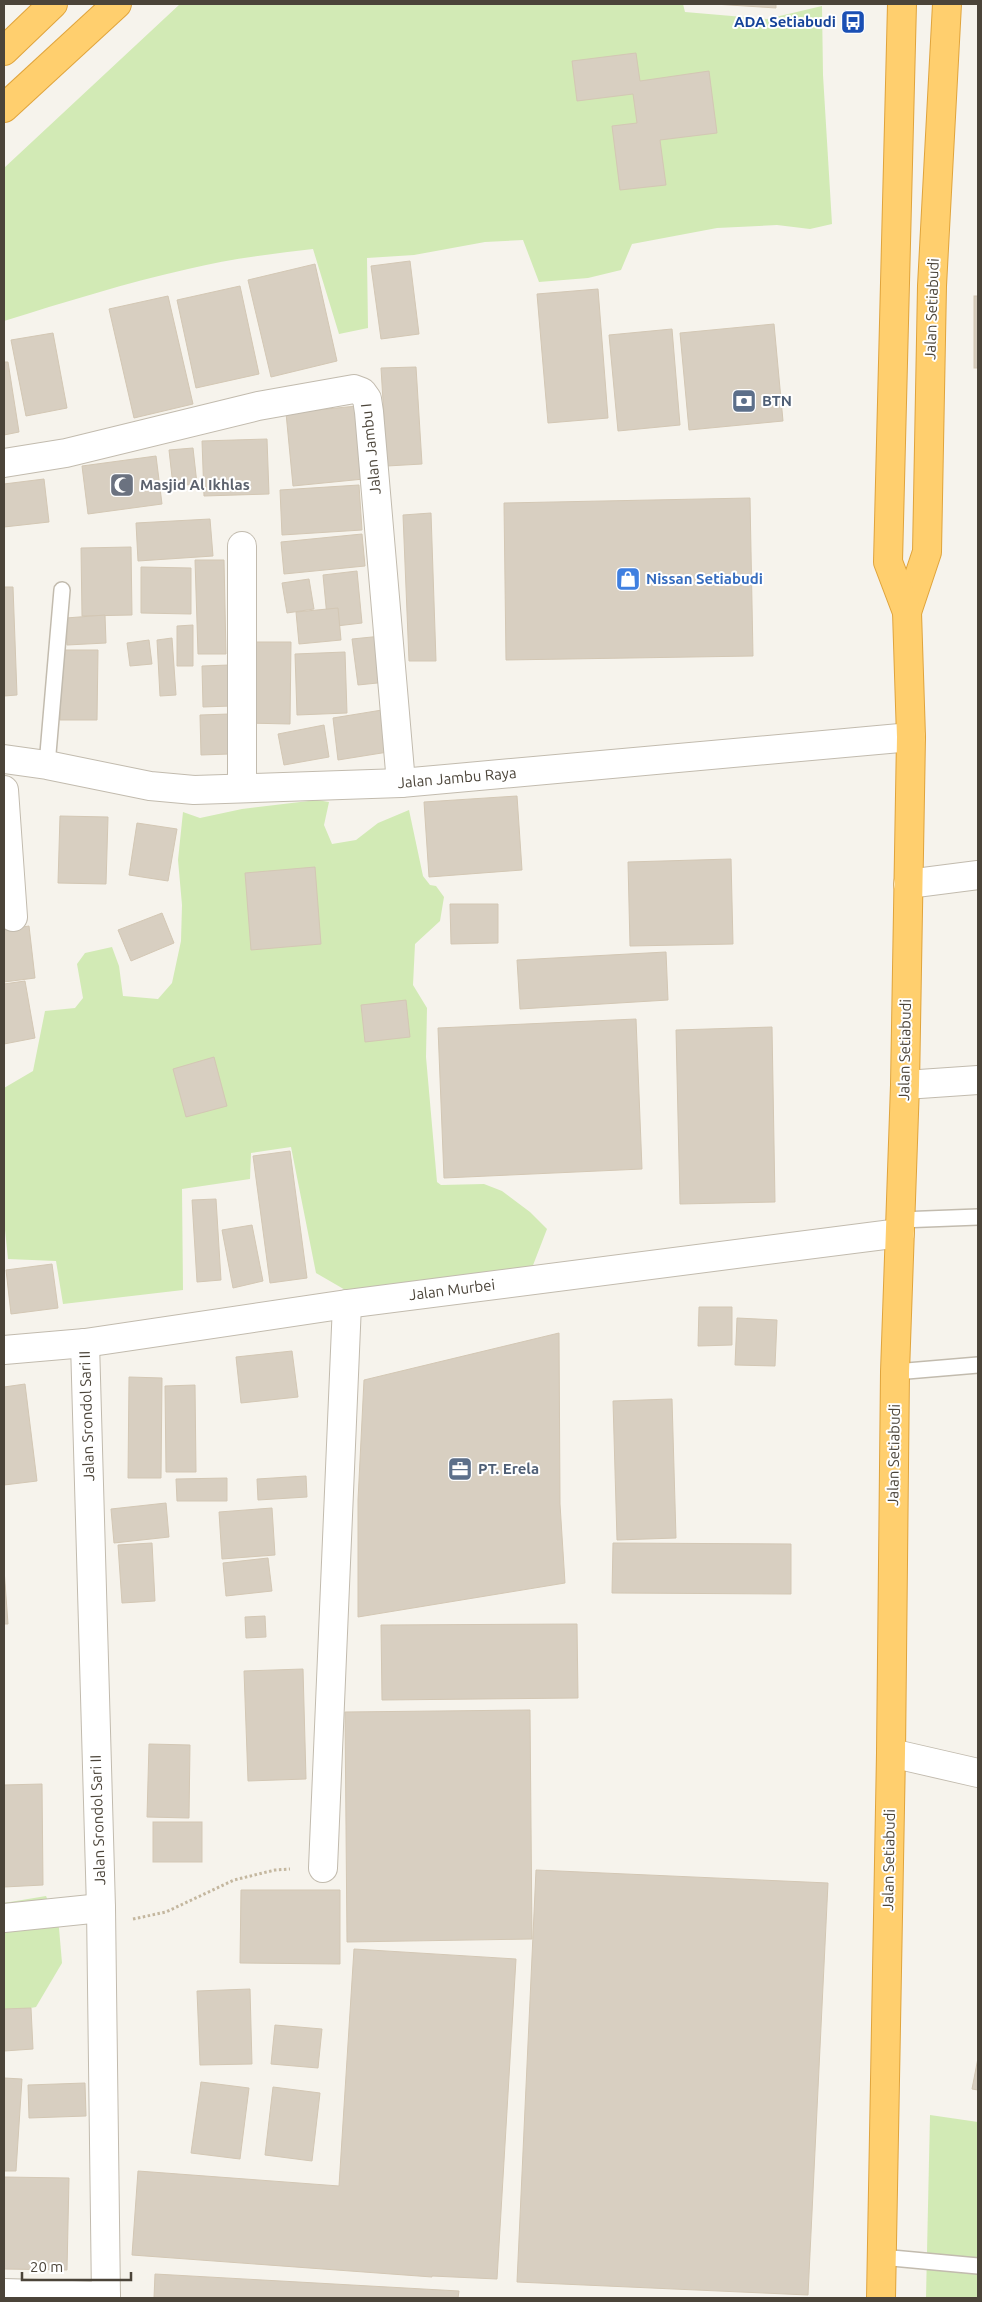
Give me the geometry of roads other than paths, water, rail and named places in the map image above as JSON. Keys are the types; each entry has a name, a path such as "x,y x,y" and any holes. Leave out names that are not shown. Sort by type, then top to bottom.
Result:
{"highway":[{"path":"4,51 53,4"},
{"path":"4,108 117,4"},
{"name":"Jalan Setiabudi","path":"881,2298 891,1753 895,1372 905,1085 911,737 907,612 888,562 902,4"},
{"name":"Jalan Setiabudi","path":"907,612 927,552 932,286 947,4"}],"street":[{"name":"Jalan Jambu I","path":"4,463 66,452 258,406 354,389 362,392 367,399 369,412 401,784"},
{"path":"242,546 242,788"},
{"name":"Jalan Jambu Raya","path":"4,759 47,765 150,786 194,790 401,784 911,737"},
{"path":"4,790 13,917"},
{"path":"908,884 978,875"},
{"path":"905,1085 978,1080"},
{"name":"Jalan Murbei","path":"4,1350 85,1343 900,1226"},
{"path":"324,1868 347,1304"},
{"name":"Jalan Srondol Sari II","path":"85,1343 101,1916 106,2297"},
{"path":"891,1753 978,1773"},
{"path":"4,1918 101,1916"},
{"path":"4,2292 106,2297"}],"lane":[{"path":"47,765 62,590"},
{"path":"900,1226 978,1217"},
{"path":"895,1372 978,1365"},
{"path":"881,2256 978,2266"}],"place":[{"name":"ADA Setiabudi","path":"853,22"},
{"name":"BTN","path":"744,401"},
{"name":"Masjid Al Ikhlas","path":"122,485"},
{"name":"Nissan Setiabudi","path":"628,579"},
{"name":"PT. Erela","path":"460,1469"}]}
